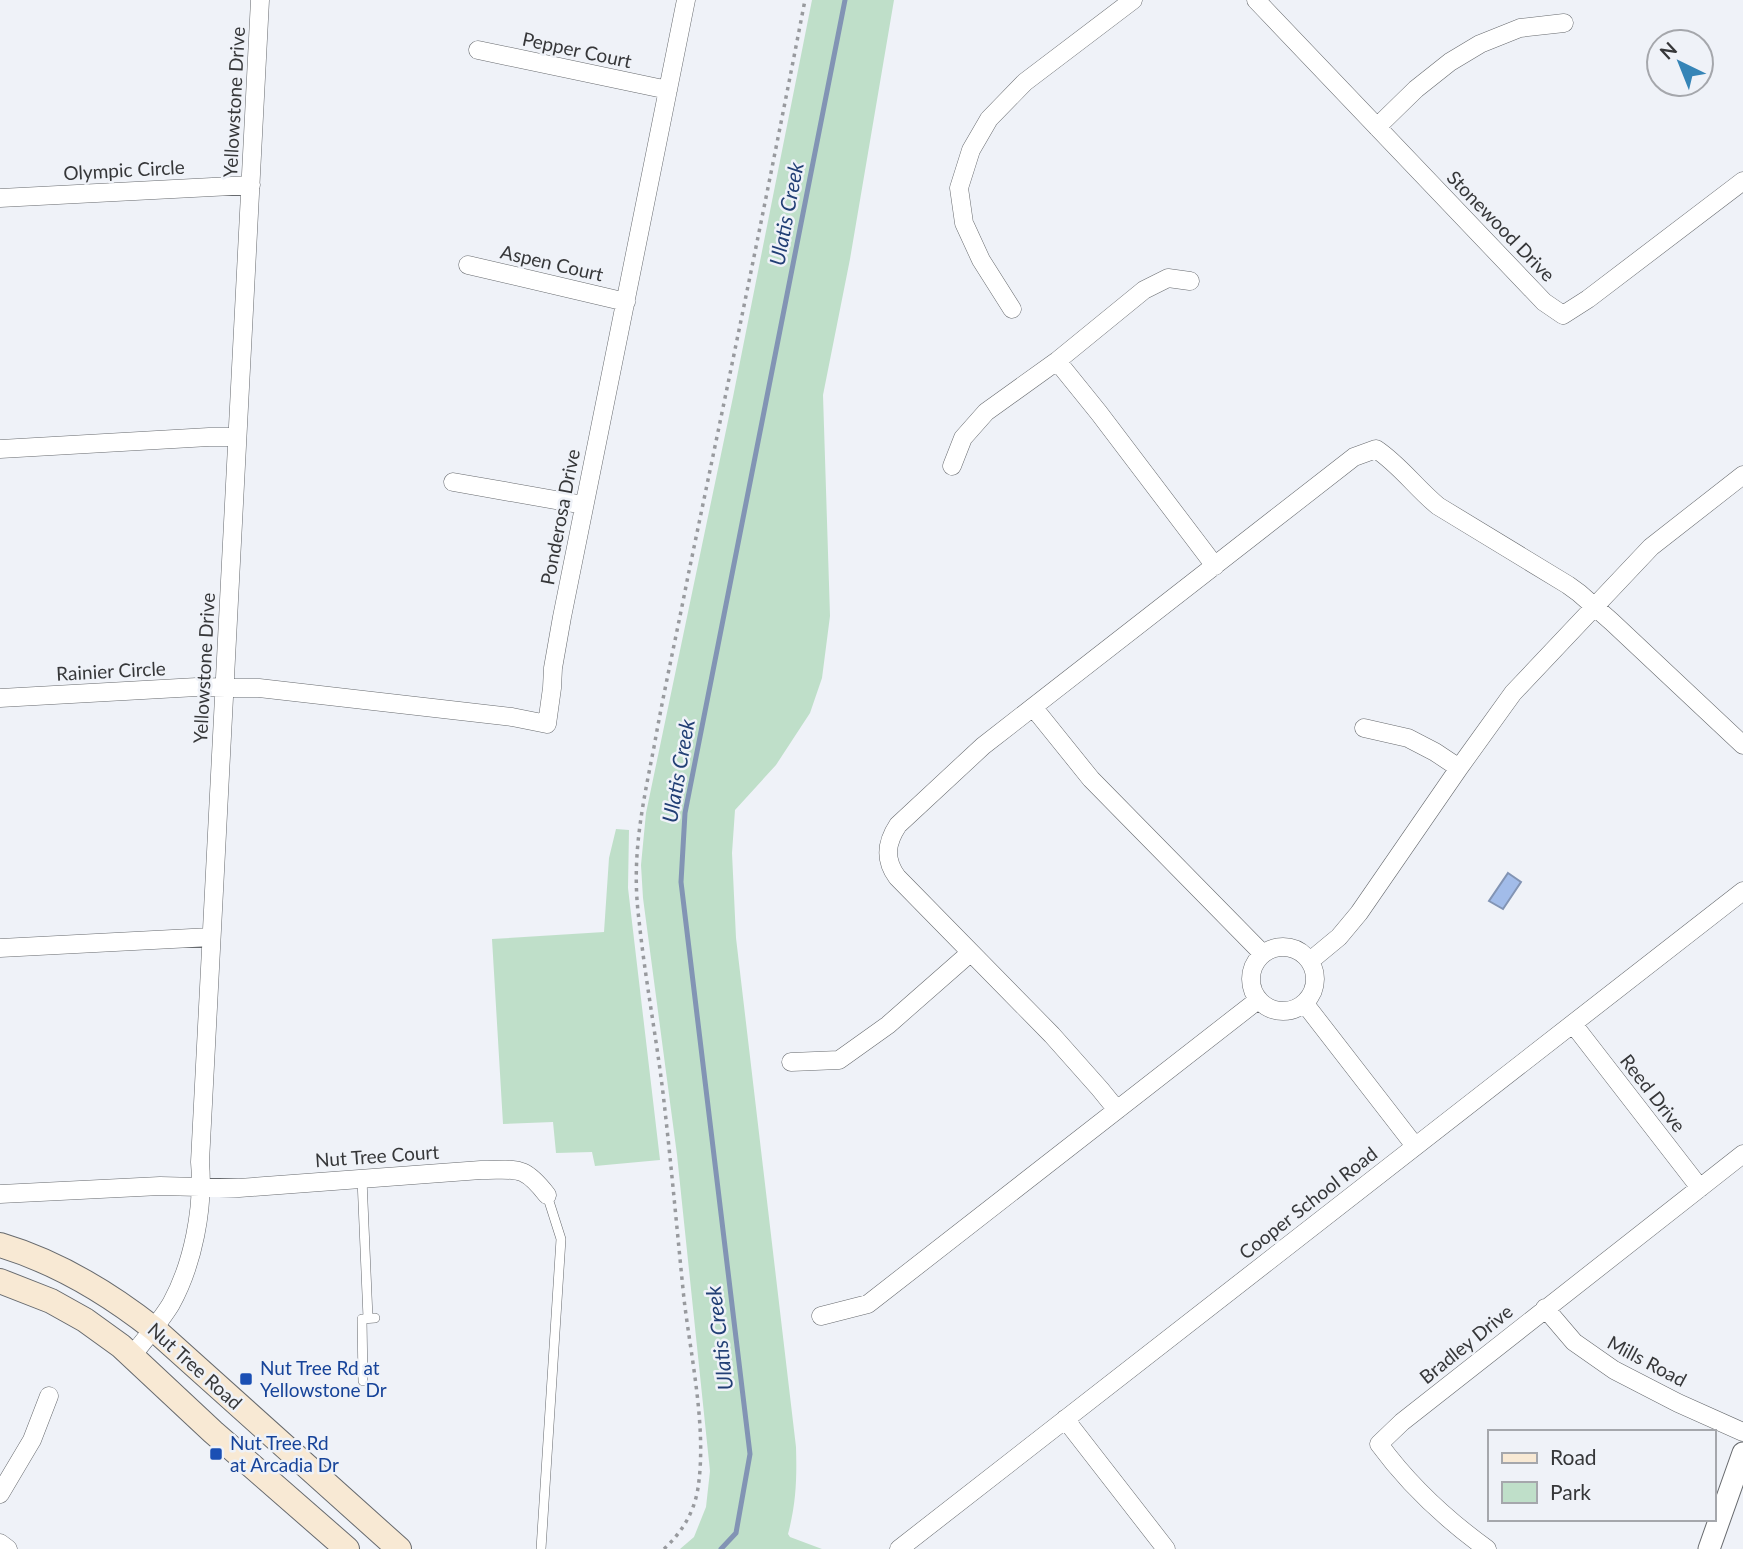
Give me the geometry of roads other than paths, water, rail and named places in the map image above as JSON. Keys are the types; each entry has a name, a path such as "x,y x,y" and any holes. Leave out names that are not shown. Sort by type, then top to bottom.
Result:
{"main road":[{"name":"Nut Tree Road","path":"0,1245 75,1275 154,1328 399,1549"},
{"name":"Nut Tree Road","path":"0,1281 51,1301 121,1346 213,1432 347,1549"}],"street":[{"name":"Yellowstone Drive","path":"132,1356 169,1306 181,1284 198,1218 260,0"},
{"name":"Ponderosa Drive","path":"224,687 259,688 499,715 547,724 553,668 584,505 686,0"},
{"path":"1012,309 981,260 964,223 959,188 971,150 989,119 1025,82 1133,0"},
{"name":"Stonewood Drive","path":"1256,0 1544,302 1563,315 1743,181"},
{"path":"1377,127 1416,89 1450,62 1480,44 1520,28 1564,23"},
{"name":"Pepper Court","path":"478,50 668,90"},
{"name":"Olympic Circle","path":"0,198 251,185"},
{"name":"Aspen Court","path":"468,265 626,302"},
{"path":"952,466 963,438 986,412 1057,361 1144,290 1168,278 1190,281"},
{"path":"1057,361 1214,566"},
{"path":"0,449 237,437"},
{"path":"1117,1110 1052,1035 897,877 887,856 888,846 898,825 983,746 1354,457 1376,449 1391,459 1420,491 1438,506 1568,585 1743,745"},
{"path":"1310,961 1339,937 1359,913 1513,693 1651,547 1743,475"},
{"path":"453,482 584,505"},
{"name":"Rainier Circle","path":"0,698 224,687"},
{"path":"1033,707 1091,779 1263,954"},
{"path":"1364,728 1408,737 1459,768"},
{"name":"Cooper School Road","path":"899,1549 1743,891"},
{"path":"0,948 211,937"},
{"path":"1291,948 1300,951 1310,961 1315,986 1311,996 1296,1009 1275,1011 1258,1000 1250,982 1256,962 1263,954 1271,949 1291,948"},
{"path":"791,1062 839,1060 888,1025 970,953"},
{"path":"821,1316 868,1304 1258,1000"},
{"path":"1304,1003 1415,1146"},
{"name":"Reed Drive","path":"1573,1024 1700,1188"},
{"name":"Bradley Drive","path":"1488,1549 1420,1492 1379,1444 1402,1422 1545,1308 1743,1154"},
{"name":"Nut Tree Court","path":"200,1187 240,1188 481,1170 521,1170 535,1179 547,1195"},
{"path":"0,1194 160,1186 200,1187"},
{"name":"Mills Road","path":"1545,1308 1574,1342 1614,1370 1743,1432"},
{"path":"0,1494 32,1440 49,1396"},
{"path":"1065,1419 1166,1549"},
{"path":"1709,1549 1743,1453"},
{"path":"0,1543 8,1549"}],"lane":[{"path":"362,1179 371,1318 362,1319 363,1381"},
{"path":"541,1549 561,1240 547,1195"}],"water":[{"path":"1508,873 1521,882 1503,909 1489,901"}],"waterway":[{"name":"Ulatis Creek","path":"721,1549 736,1533 750,1454 681,882 685,813 845,0"}],"place":[{"name":"Nut Tree Rd at Yellowstone Dr","path":"246,1379"},
{"name":"Nut Tree Rd at Arcadia Dr","path":"216,1454"}]}
